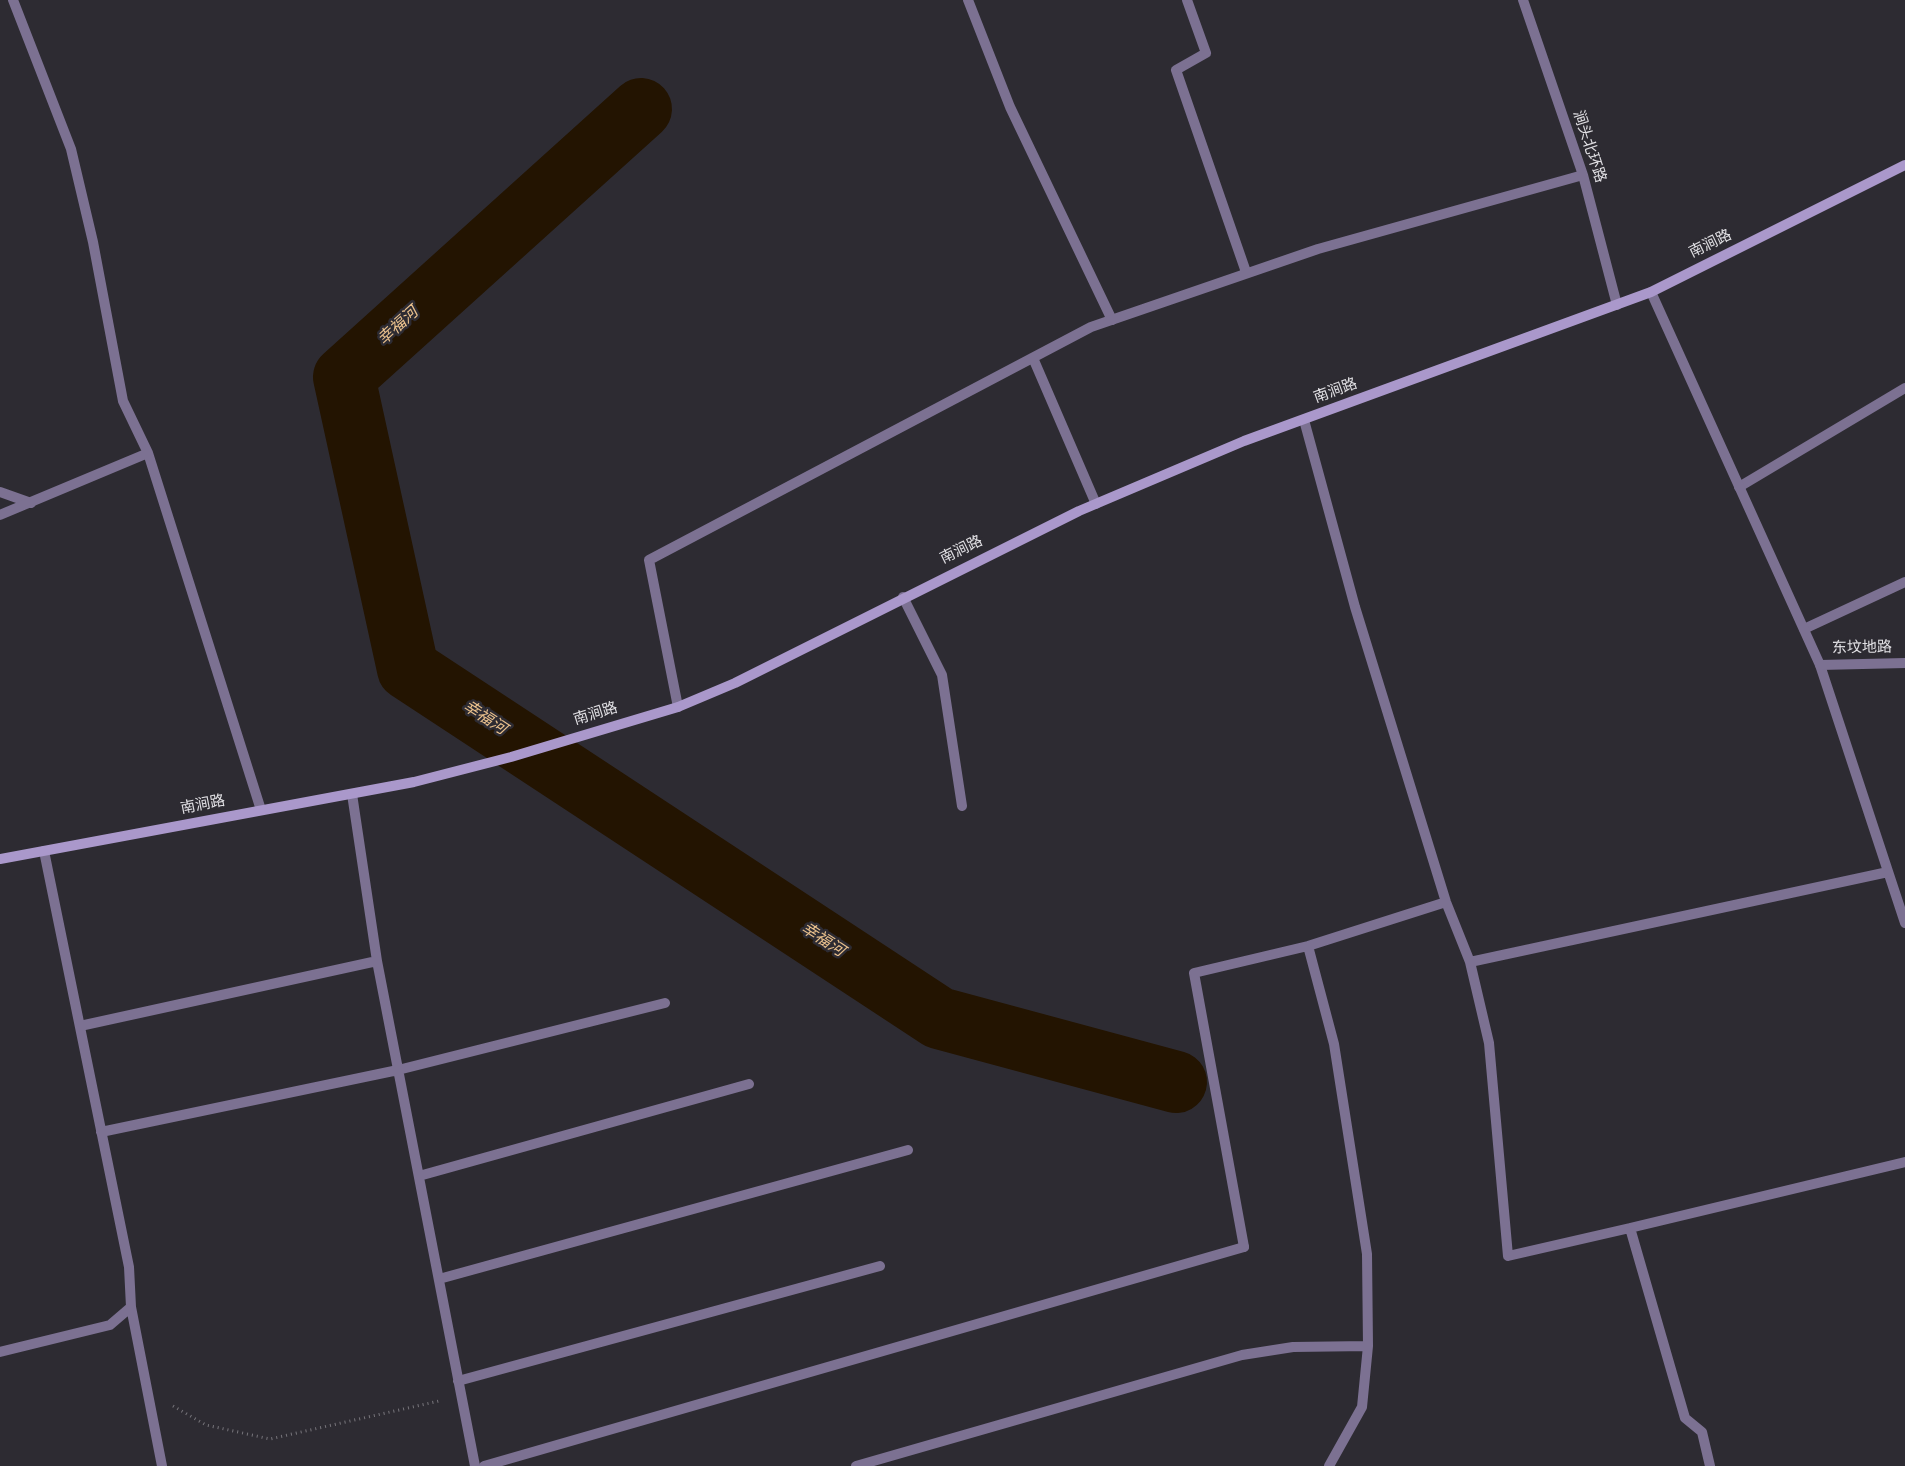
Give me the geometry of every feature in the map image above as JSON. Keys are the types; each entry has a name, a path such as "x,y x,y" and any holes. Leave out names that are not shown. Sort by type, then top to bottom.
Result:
{"main road":[{"name":"南涧路","path":"0,859 414,782 510,757 678,706 735,683 903,597 1096,504 1235,444 1651,292 1905,165"}],"street":[{"path":"12,0 71,149 93,242 123,401 148,453 261,810"},
{"path":"968,0 1010,107 1112,320"},
{"path":"1187,0 1206,53 1176,70 1246,272"},
{"name":"涧头北环路","path":"1523,0 1583,175 1617,305"},
{"path":"678,706 649,560 1091,327 1246,272 1318,249 1583,175"},
{"path":"1651,292 1820,665 1905,923"},
{"path":"1033,358 1096,504"},
{"path":"1739,487 1905,388"},
{"path":"1304,420 1355,607 1446,902 1470,962 1489,1043 1508,1256 1905,1162"},
{"path":"0,515 148,453"},
{"path":"0,492 31,503"},
{"path":"1804,629 1905,582"},
{"path":"903,597 942,675 962,806"},
{"name":"东坟地路","path":"1820,665 1905,663"},
{"path":"352,794 377,961 475,1466"},
{"path":"44,851 129,1267 130,1306 162,1466"},
{"path":"1470,962 1888,872"},
{"path":"484,1466 1244,1247 1194,973 1308,946 1446,902"},
{"path":"1308,946 1334,1044 1367,1254 1368,1346 1362,1407 1329,1466"},
{"path":"80,1026 377,961"},
{"path":"101,1132 398,1070 665,1003"},
{"path":"418,1176 749,1084"},
{"path":"439,1279 908,1150"},
{"path":"1630,1228 1685,1418 1702,1432 1710,1466"},
{"path":"458,1381 880,1266"},
{"path":"0,1352 110,1325 130,1306"},
{"path":"856,1466 1242,1355 1293,1347 1368,1346"}],"path":[{"path":"147,1390 206,1425 270,1439 461,1396"}],"waterway":[{"name":"幸福河","path":"641,109 344,377 408,669 939,1018 1176,1082"}]}
